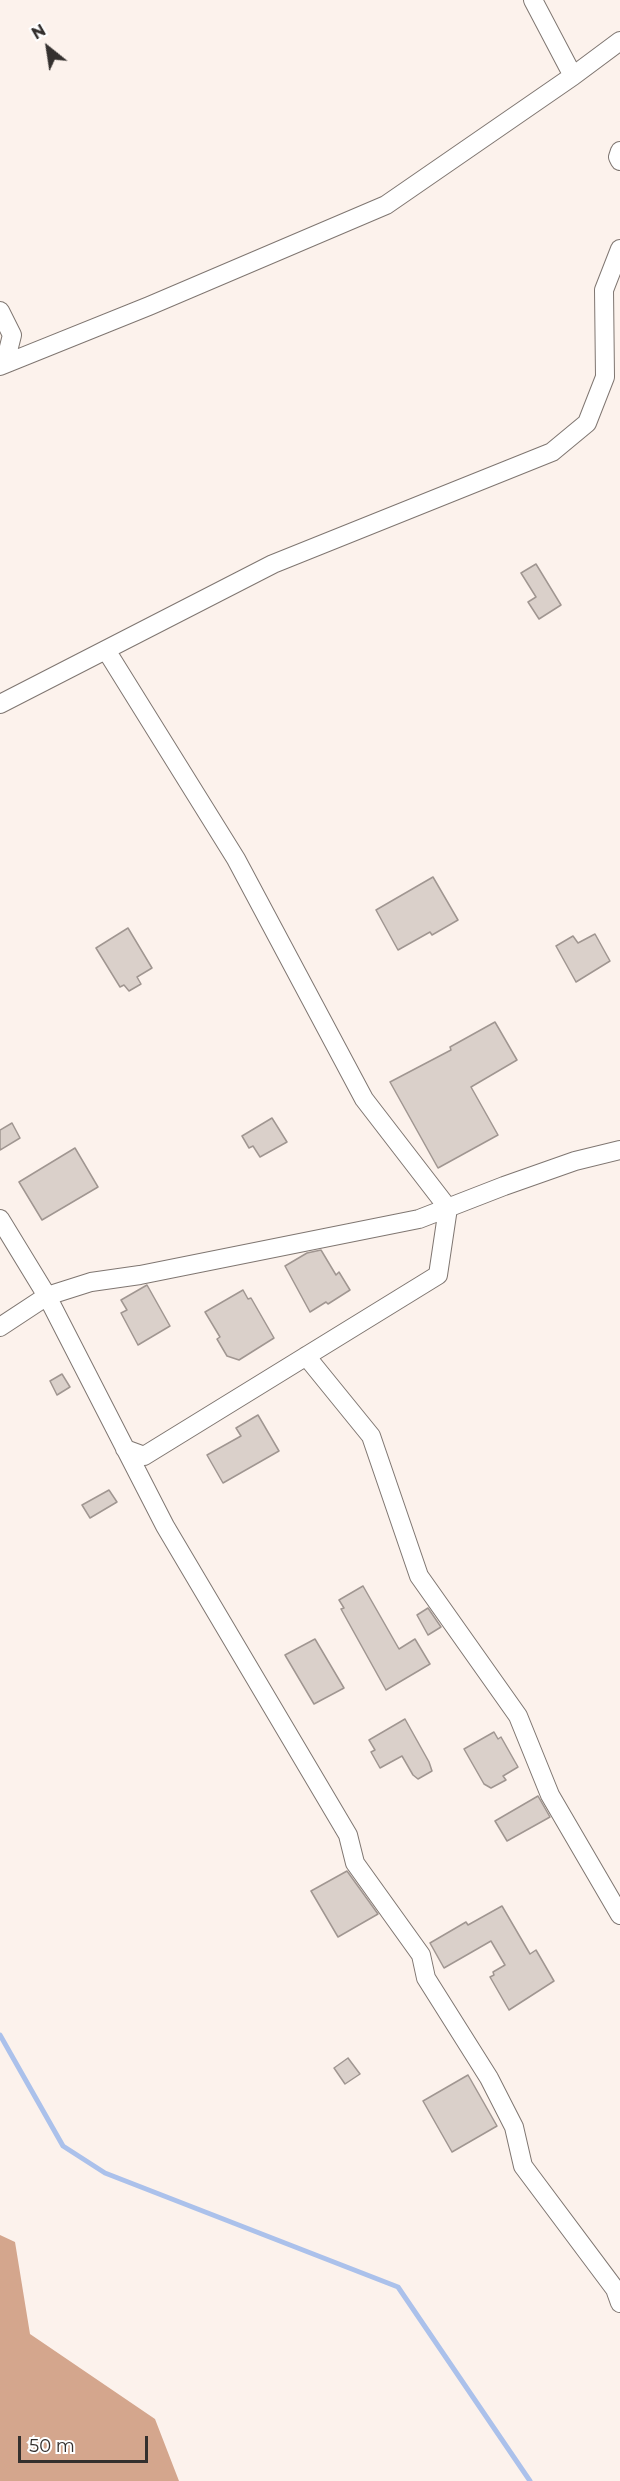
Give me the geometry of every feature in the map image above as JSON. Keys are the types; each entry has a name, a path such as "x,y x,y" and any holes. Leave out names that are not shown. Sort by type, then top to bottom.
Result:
{"street":[{"path":"533,0 573,76"},
{"path":"2,365 149,306 386,205 620,41"},
{"path":"620,151 618,157 620,161"},
{"path":"0,704 273,564 552,452 587,423 605,377 604,290 620,249"},
{"path":"0,311 12,335 2,365"},
{"path":"106,650 236,859 364,1099 448,1208 438,1275 144,1456 125,1449"},
{"path":"0,1327 47,1296 91,1282 140,1275 419,1219 574,1161 620,1150"},
{"path":"0,1219 47,1296 165,1526 348,1835 355,1863 421,1955 426,1978 489,2078 514,2127 523,2166 615,2289 620,2303"},
{"path":"306,1356 371,1436 419,1576 518,1716 550,1795 620,1915"}],"shaded area":[{"path":"0,2235 15,2242 30,2334 155,2419 179,2481 0,2481"}],"building":[{"path":"536,564 561,605 539,619 528,602 536,597 521,573"},
{"path":"433,877 458,920 398,950 376,910"},
{"path":"128,928 152,968 137,977 141,984 129,991 124,985 120,987 96,948"},
{"path":"595,934 610,961 576,982 556,946 573,936 578,943"},
{"path":"495,1022 517,1060 471,1087 498,1135 438,1168 390,1082 451,1050 450,1047"},
{"path":"272,1118 287,1142 260,1157 253,1146 249,1148 242,1136"},
{"path":"12,1123 20,1138 0,1150 0,1130"},
{"path":"75,1148 98,1187 42,1220 19,1182"},
{"path":"321,1250 336,1275 339,1272 350,1290 310,1312 285,1266 307,1253"},
{"path":"147,1285 170,1326 138,1345 121,1313 127,1310 121,1300"},
{"path":"243,1290 248,1299 251,1298 274,1338 239,1360 227,1356 217,1339 220,1337 205,1312"},
{"path":"62,1374 70,1387 57,1395 50,1381"},
{"path":"258,1415 279,1451 223,1483 207,1455 241,1436 236,1428"},
{"path":"109,1490 117,1502 90,1518 82,1505"},
{"path":"363,1586 399,1649 415,1639 430,1664 386,1690 341,1609 344,1608 339,1600"},
{"path":"428,1608 441,1627 428,1635 417,1615"},
{"path":"315,1639 344,1688 314,1704 285,1655"},
{"path":"405,1719 432,1771 418,1779 413,1775 402,1756 380,1768 371,1752 375,1750 369,1740"},
{"path":"494,1732 498,1739 501,1737 518,1767 503,1776 506,1780 491,1788 484,1784 464,1749"},
{"path":"538,1796 550,1817 507,1841 495,1821"},
{"path":"347,1871 378,1914 338,1937 311,1891"},
{"path":"502,1906 530,1954 536,1950 554,1981 509,2010 490,1977 494,1975 493,1972 505,1965 491,1941 444,1968 430,1943 466,1922 468,1925"},
{"path":"348,2058 360,2074 345,2084 334,2068"},
{"path":"468,2075 497,2126 452,2152 423,2101"}],"waterway":[{"path":"0,2035 63,2146 105,2173 398,2287 530,2481"}]}
